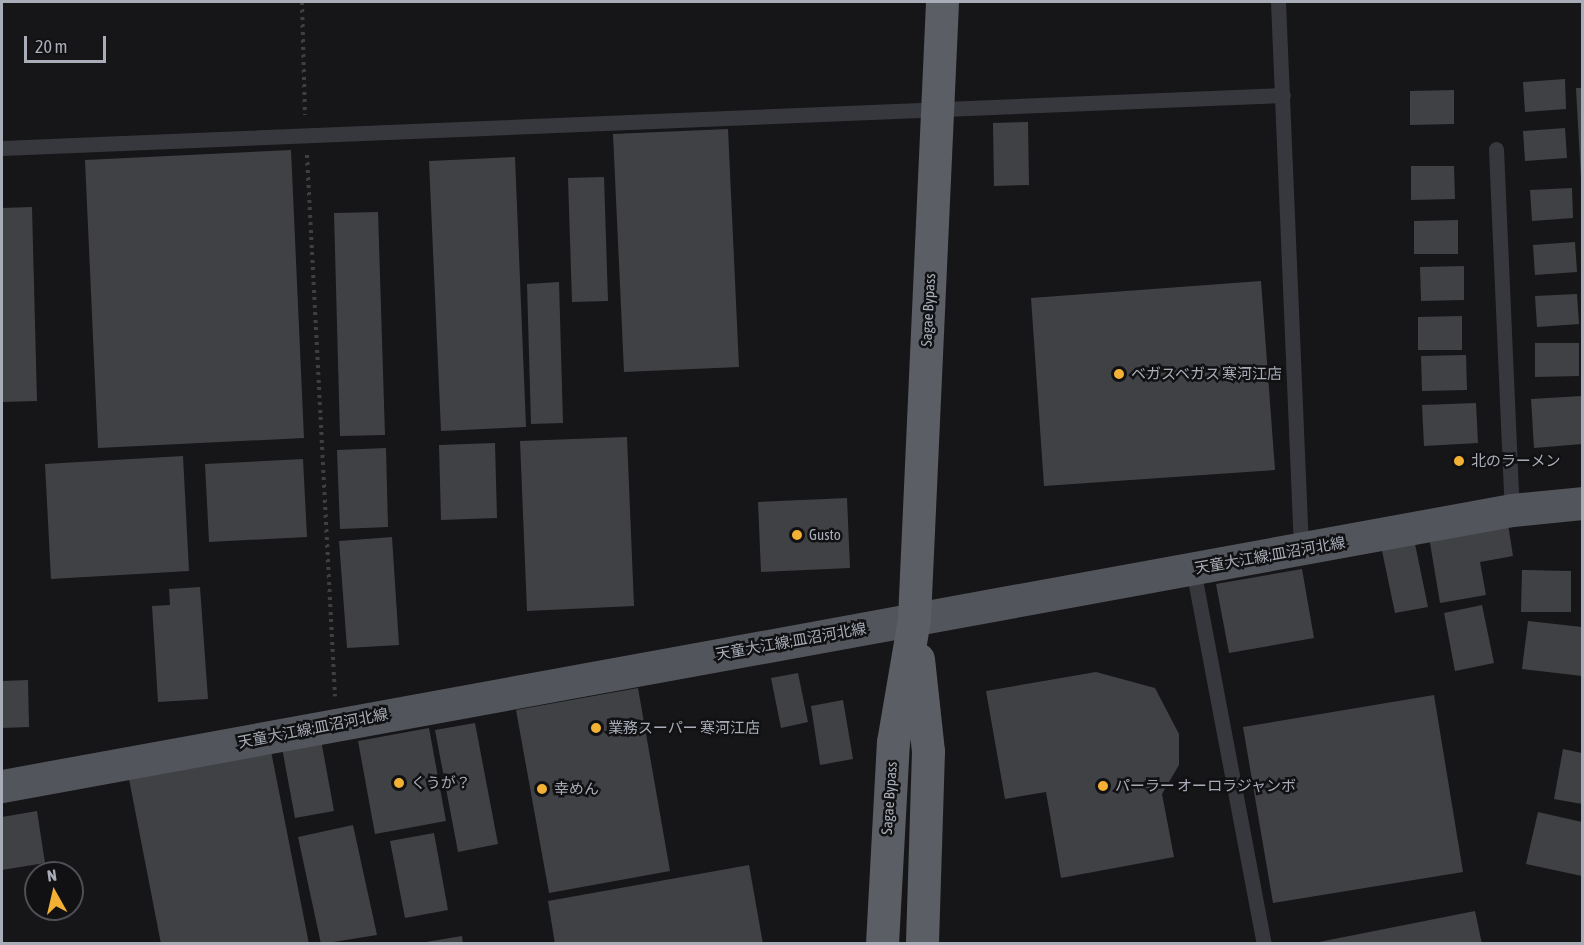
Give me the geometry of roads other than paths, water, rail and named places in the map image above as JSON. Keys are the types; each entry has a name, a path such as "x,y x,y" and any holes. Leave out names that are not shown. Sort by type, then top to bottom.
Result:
{"highway":[{"name":"Sagae Bypass","path":"882,944 893,742 914,619 942,2"},
{"name":"Sagae Bypass","path":"914,619 928,752 922,944"}],"main road":[{"name":"天童大江線;皿沼河北線","path":"2,786 1512,510 1582,503"}],"lane":[{"path":"1278,2 1301,549"},
{"path":"2,148 1283,95"},
{"path":"1496,149 1512,510"},
{"path":"1193,569 1264,944"}],"place":[{"name":"ベガスベガス 寒河江店","path":"1119,374"},
{"name":"北のラーメン","path":"1459,461"},
{"name":"Gusto","path":"797,535"},
{"name":"業務スーパー 寒河江店","path":"596,728"},
{"name":"くうが？","path":"399,783"},
{"name":"パーラー オーロラジャンボ","path":"1103,786"},
{"name":"幸めん","path":"542,789"}]}
